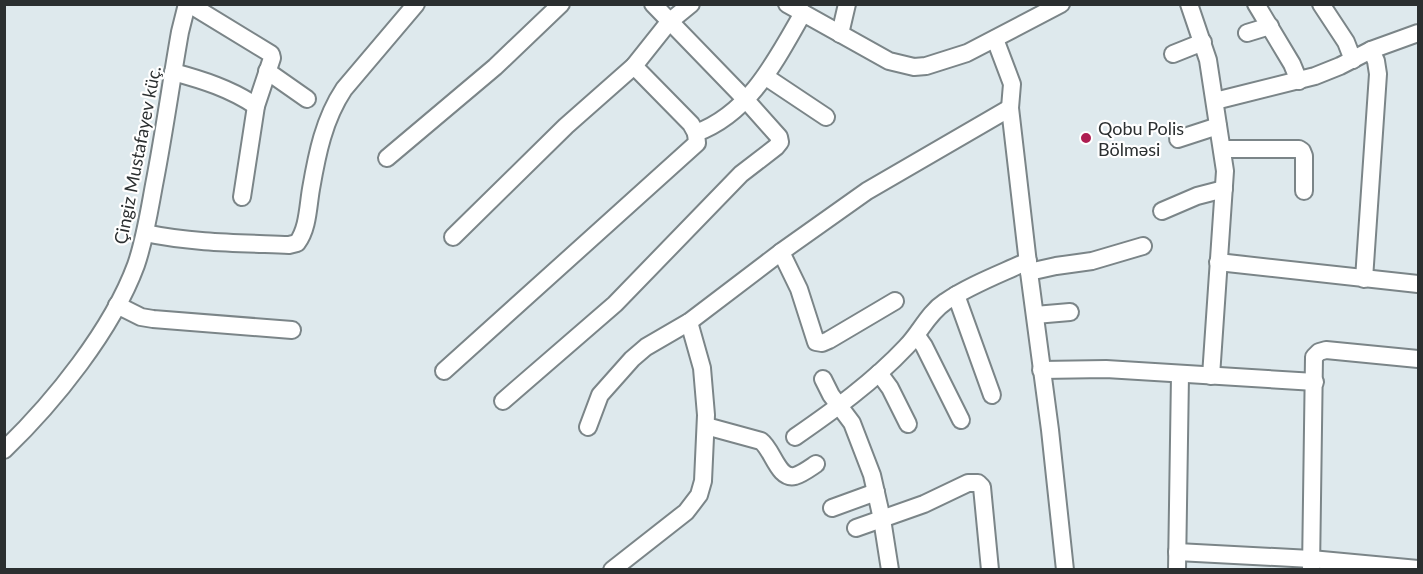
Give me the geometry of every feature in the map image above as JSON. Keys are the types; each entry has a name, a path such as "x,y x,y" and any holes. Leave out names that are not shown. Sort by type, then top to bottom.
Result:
{"street":[{"path":"188,4 267,50 272,58 256,106 243,197"},
{"name":"Çingiz Mustafayev küç.","path":"4,450 62,385 99,334 117,305 134,269 145,232 180,32 188,4"},
{"path":"145,232 178,240 289,245 297,243 303,231 327,119 344,88 416,4"},
{"path":"387,158 454,103 561,4"},
{"path":"503,401 615,304 741,174 780,142 779,137 746,99 653,4"},
{"path":"453,237 566,126 634,66 669,22 691,4"},
{"path":"787,4 889,61 914,67 949,60 995,39 1039,9 1061,4"},
{"path":"840,34 847,4"},
{"path":"1189,4 1208,60 1222,149 1224,189 1211,376"},
{"path":"1256,4 1299,81"},
{"path":"1321,4 1346,42 1353,60"},
{"path":"696,133 709,128 746,99 766,77 803,13"},
{"path":"1247,33 1270,26"},
{"path":"1215,101 1299,81 1329,71 1371,50 1419,33"},
{"path":"995,39 1012,84 1010,108 1065,570"},
{"path":"1173,54 1203,42"},
{"path":"1364,279 1378,74 1371,50"},
{"path":"444,371 697,143 696,133 691,124 634,66"},
{"path":"267,71 307,99"},
{"path":"173,72 207,82 241,96 256,106"},
{"path":"766,77 826,117"},
{"path":"588,427 600,395 632,359 646,347 689,322 781,252 867,191 1010,108"},
{"path":"1178,139 1218,126"},
{"path":"1222,149 1299,149 1304,156 1304,191"},
{"path":"1162,211 1197,196 1224,189"},
{"path":"795,437 838,407 879,373 917,336 929,317 943,303 957,295 1028,266 1056,266 1092,261 1143,246"},
{"path":"781,252 799,289 816,342 822,343 829,340 895,301"},
{"path":"1218,262 1419,284"},
{"path":"957,295 968,333 992,395"},
{"path":"117,305 141,317 153,319 292,330"},
{"path":"1035,315 1070,312"},
{"path":"612,570 686,512 699,495 703,481 706,426 702,368 689,322"},
{"path":"917,336 961,420"},
{"path":"1311,564 1314,357 1326,350 1419,359"},
{"path":"1041,370 1106,369 1315,382"},
{"path":"879,373 890,387 908,424"},
{"path":"1177,570 1180,375"},
{"path":"823,379 838,407 847,415 858,434 876,492 890,570"},
{"path":"706,426 761,441 768,446 781,472 788,476 796,476 816,464"},
{"path":"856,528 924,504 968,483 978,483 982,487 990,570"},
{"path":"832,508 876,492"},
{"path":"1177,552 1311,564 1419,569"}],"place":[{"name":"Qobu Polis Bölməsi","path":"1086,138"}]}
